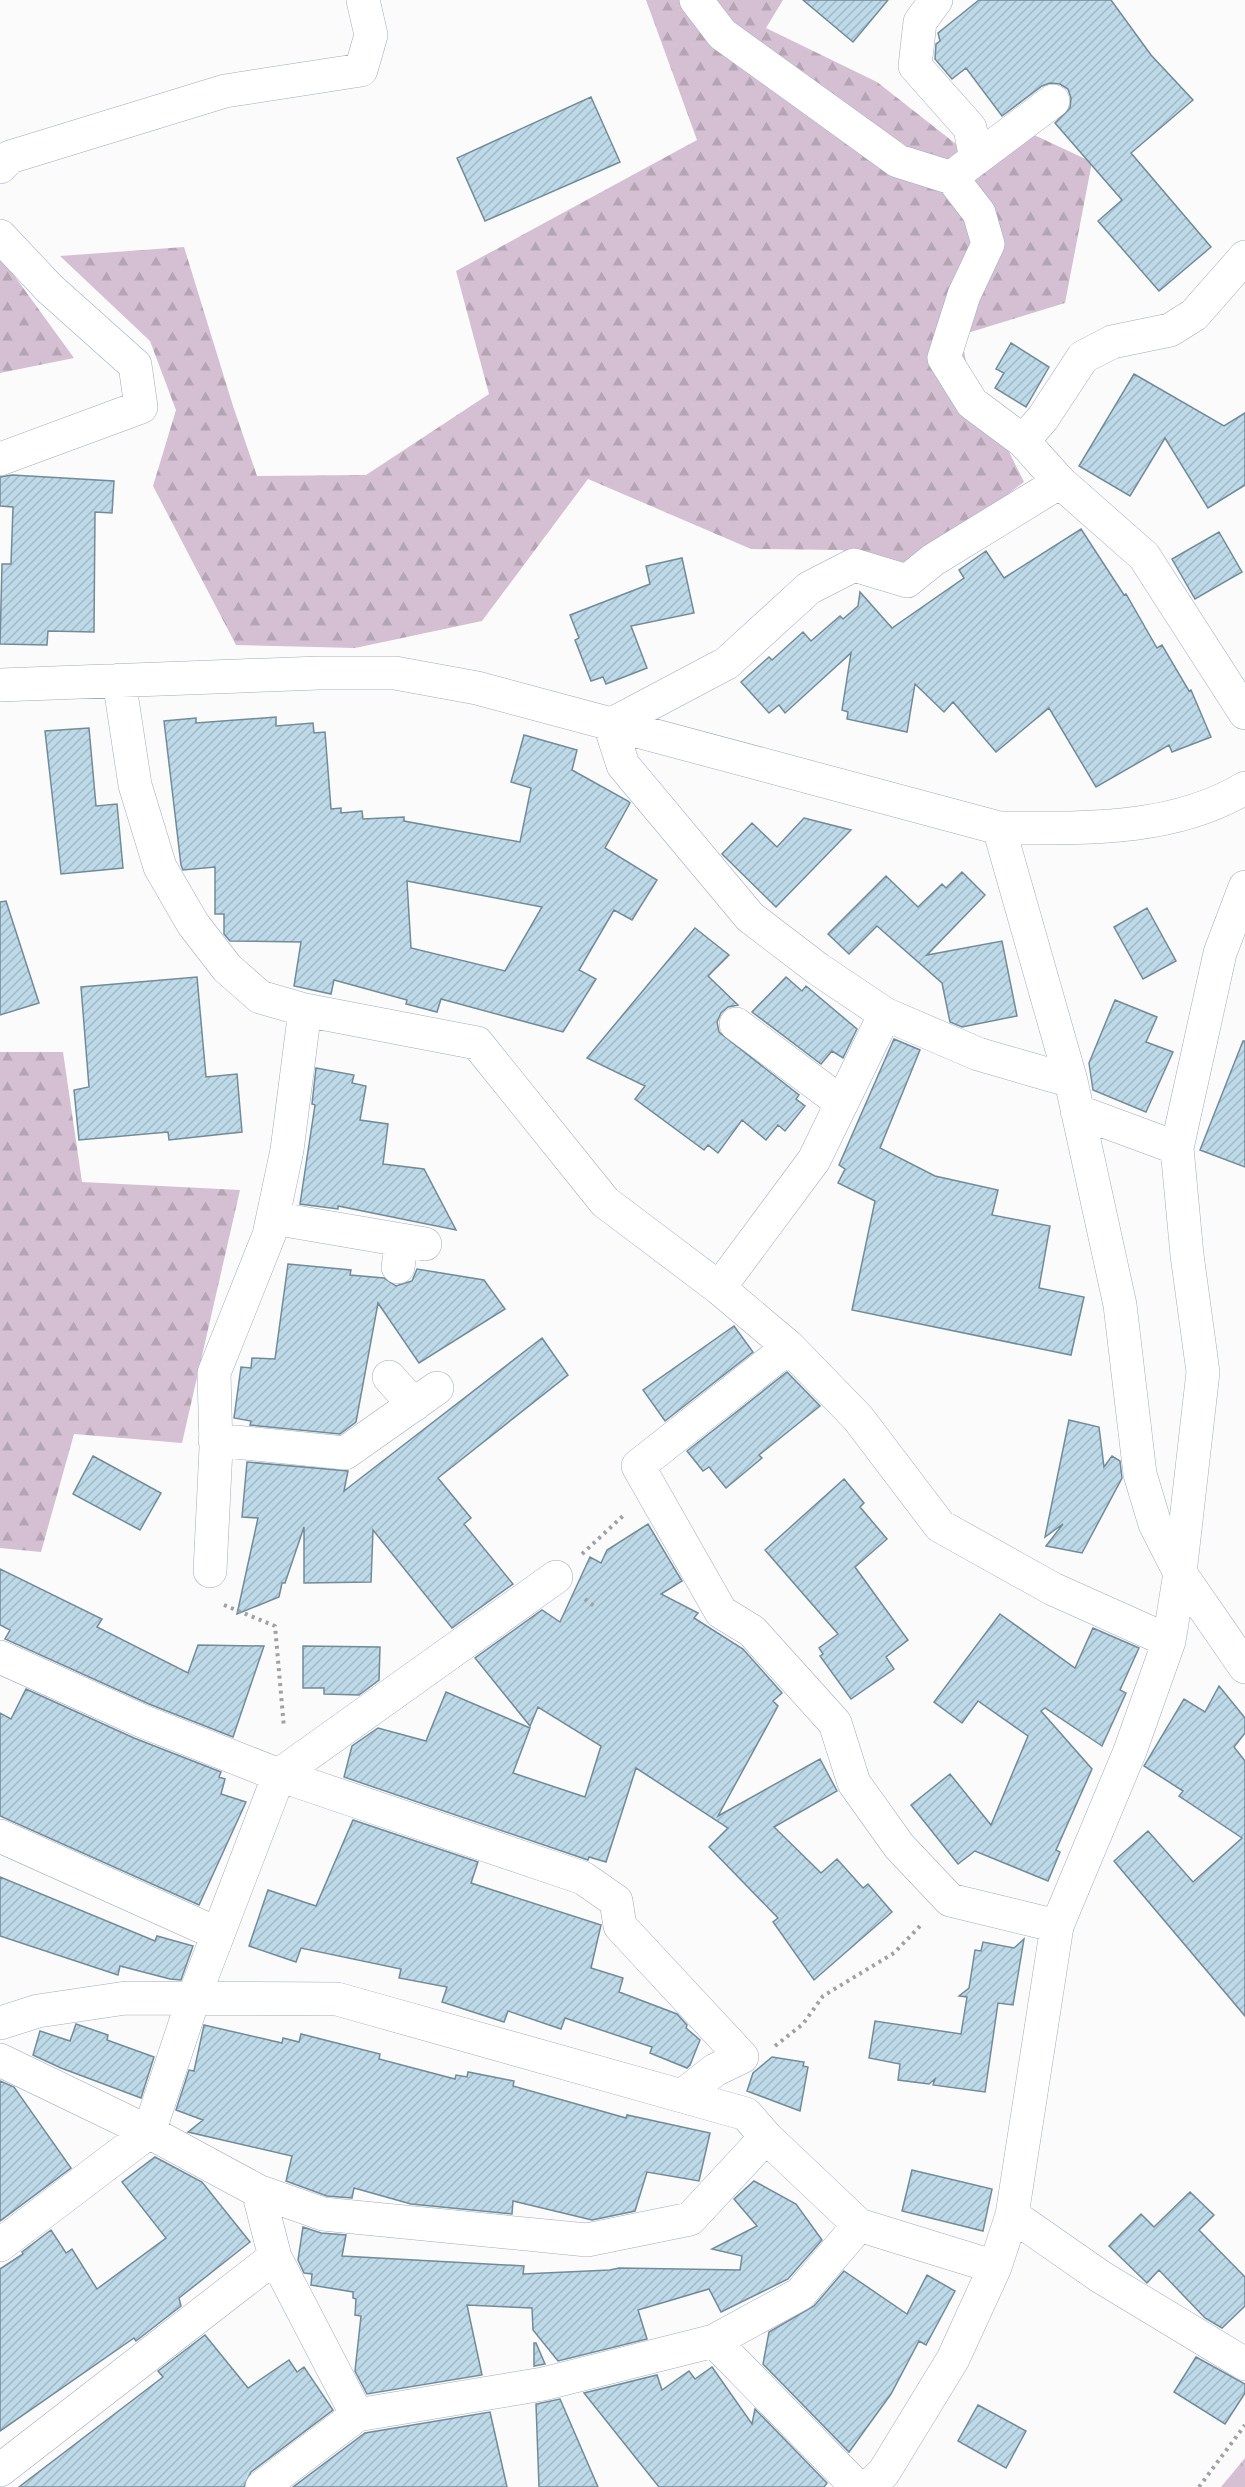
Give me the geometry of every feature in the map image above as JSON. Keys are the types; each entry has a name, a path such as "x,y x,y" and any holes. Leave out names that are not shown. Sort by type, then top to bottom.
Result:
{"street":[{"path":"0,167 10,157 225,91 361,70 371,35 363,0"},
{"path":"696,0 722,34 898,161 964,168 1053,101"},
{"path":"936,0 920,22 915,66 970,128 964,168 988,244 964,295 944,358 972,403 1023,441 1060,482 1144,556 1245,713"},
{"path":"0,236 50,289 135,365 141,407 0,459"},
{"path":"1023,441 1043,418 1083,357 1112,342 1170,330 1194,315 1245,257"},
{"path":"610,725 727,663 809,588 854,565 907,581 933,560 1060,482"},
{"path":"0,685 395,673 477,688 999,828 1084,828 1170,819 1222,802 1245,788"},
{"path":"119,680 135,785 160,867 193,924 227,968 260,997 305,1010 477,1043 605,1202 719,1288 789,1347 858,1418 940,1526 1053,1588 1169,1641"},
{"path":"610,725 623,765 750,917 818,969 885,1014 1074,1096 1177,1148"},
{"path":"999,828 1074,1096 1120,1305 1140,1474 1155,1524 1180,1573 1245,1667"},
{"path":"869,2487 884,2472 954,2359 995,2267 1012,2215 1057,1926 1130,1751 1169,1641 1180,1573 1203,1372 1187,1255 1177,1148 1220,953 1245,886"},
{"path":"210,1571 215,1440 214,1373 269,1235 287,1150 305,1010"},
{"path":"719,1288 814,1160 885,1014"},
{"path":"736,1024 842,1103"},
{"path":"273,1218 408,1250"},
{"path":"789,1347 638,1466 721,1612 752,1632 835,1723 854,1783 899,1846 950,1900 1057,1926"},
{"path":"215,1440 345,1453 425,1396 389,1377"},
{"path":"0,2245 149,2132 195,1997 279,1775 556,1577"},
{"path":"0,1657 142,1722 279,1775 583,1878 616,1901 620,1926 742,2057 715,2070 682,2096"},
{"path":"0,1836 218,1934"},
{"path":"0,2023 38,2011 126,1998 337,1999 746,2114 766,2137 859,2225 995,2267"},
{"path":"0,2060 149,2132 258,2191 323,2214 587,2240 690,2219 766,2137"},
{"path":"258,2191 275,2257 357,2415"},
{"path":"1012,2215 1101,2277 1245,2364"},
{"path":"262,2487 357,2415 543,2384 714,2341 800,2294 859,2225"},
{"path":"0,2470 275,2257"},
{"path":"714,2341 857,2487"}],"path":[{"path":"556,1577 652,1490"},
{"path":"210,1571 224,1605 275,1626 285,1739 279,1775"},
{"path":"742,2057 771,2049 803,2024 824,1996 853,1976 894,1953 919,1927"},
{"path":"1199,2487 1245,2425"}],"green space":[{"path":"646,0 783,0 766,28 877,82 984,166 1032,134 1092,162 1065,303 961,335 967,367 1024,482 962,528 902,566 841,550 751,549 588,479 482,621 355,648 236,645 153,486 176,410 150,341 60,256 184,247 257,476 366,475 489,394 456,271 697,140"},
{"path":"0,256 74,358 0,373"},
{"path":"0,1052 63,1052 82,1182 240,1190 182,1443 74,1434 41,1552 0,1548"},
{"path":"1245,2458 1245,2487 1221,2487"}],"building":[{"path":"803,0 888,0 853,42"},
{"path":"979,0 1111,0 1151,55 1193,100 1131,153 1211,247 1159,291 1098,221 1122,200 1055,123 1070,108 1071,98 1068,89 1060,84 1050,83 1042,86 1002,116 966,68 952,79 935,59 936,44 940,41 938,33"},
{"path":"591,97 620,162 485,221 457,158"},
{"path":"1011,343 1049,367 1026,407 995,388 1004,373 996,369"},
{"path":"1134,374 1224,426 1245,413 1245,485 1208,508 1165,438 1130,496 1079,466"},
{"path":"12,475 114,481 112,513 95,512 94,632 48,631 47,645 0,644 2,564 11,564 13,507 0,506 0,477"},
{"path":"1081,529 1124,595 1126,594 1157,648 1162,645 1189,691 1191,690 1211,737 1172,752 1169,745 1096,787 1049,708 996,752 953,702 944,712 915,684 907,732 847,719 848,712 842,710 851,653 785,713 779,705 769,713 741,682 769,657 772,660 803,632 811,641 840,616 843,619 858,606 860,592 892,628 964,578 959,570 986,551 1004,578"},
{"path":"1219,532 1242,572 1195,599 1172,559"},
{"path":"682,558 694,613 631,626 647,668 606,684 603,677 591,681 575,640 579,638 570,615 650,584 646,566"},
{"path":"276,717 276,726 313,723 314,733 325,732 331,809 341,808 341,813 362,811 363,819 404,817 404,821 520,842 531,788 511,782 524,735 577,750 572,770 630,803 605,848 657,880 632,920 614,910 579,970 596,979 563,1032 441,999 437,1012 406,1004 407,1000 334,980 331,994 294,986 301,942 230,941 224,934 224,914 215,914 215,867 183,870 181,865 164,721 196,718 196,723","holes":["407,881 542,907 505,971 411,948"]},
{"path":"89,728 96,806 117,804 123,868 61,874 45,731"},
{"path":"804,818 851,830 776,907 722,854 752,823 777,847"},
{"path":"962,872 985,895 927,955 1002,941 1017,1016 962,1027 950,1022 942,983 877,926 849,954 828,934 886,876 918,907 942,884 946,888"},
{"path":"6,901 39,1003 0,1015 0,902"},
{"path":"1147,908 1176,961 1143,979 1114,927"},
{"path":"695,928 729,955 708,976 738,1005 728,1007 721,1013 717,1022 719,1032 799,1095 796,1099 805,1106 785,1131 778,1125 766,1140 742,1120 718,1153 708,1145 704,1150 635,1099 645,1086 587,1058"},
{"path":"197,977 206,1077 237,1074 242,1132 169,1140 168,1132 79,1140 74,1090 89,1087 81,987"},
{"path":"786,977 802,991 806,986 857,1029 843,1058 832,1051 821,1064 752,1012"},
{"path":"1115,1000 1157,1017 1146,1042 1173,1052 1146,1112 1093,1090 1089,1063"},
{"path":"894,1039 920,1050 880,1148 935,1176 998,1190 992,1215 1050,1226 1039,1288 1084,1297 1071,1355 852,1310 875,1201 838,1183 845,1169 839,1165"},
{"path":"1243,1041 1245,1041 1245,1167 1200,1150"},
{"path":"316,1068 354,1075 352,1083 366,1086 360,1120 388,1124 383,1164 424,1169 456,1230 338,1206 338,1209 300,1204 315,1105 312,1104"},
{"path":"288,1264 351,1270 350,1275 384,1278 396,1286 412,1281 417,1269 484,1280 505,1309 419,1363 378,1303 356,1422 340,1434 250,1425 251,1421 234,1418 241,1367 251,1368 252,1358 275,1359"},
{"path":"734,1326 753,1352 665,1421 643,1390"},
{"path":"542,1338 568,1375 438,1478 471,1518 464,1524 513,1584 452,1628 373,1530 371,1582 304,1583 304,1527 285,1583 282,1583 279,1597 237,1614 258,1518 242,1517 247,1462 348,1471 344,1491"},
{"path":"787,1372 820,1406 759,1455 762,1458 726,1488 709,1467 703,1471 687,1451"},
{"path":"1069,1420 1099,1427 1104,1467 1112,1456 1120,1461 1122,1478 1082,1553 1046,1546 1063,1524 1045,1537"},
{"path":"93,1456 161,1493 140,1530 73,1494"},
{"path":"844,1479 864,1503 860,1507 887,1539 855,1567 908,1640 886,1657 894,1669 851,1699 820,1656 823,1654 819,1648 838,1634 765,1550"},
{"path":"648,1524 682,1581 661,1594 698,1613 694,1618 743,1649 782,1693 773,1701 778,1706 718,1816 820,1759 837,1791 774,1827 821,1873 837,1859 863,1888 868,1884 892,1912 814,1980 773,1922 778,1918 709,1847 728,1828 636,1768 606,1862 589,1857 588,1860 344,1777 352,1746 378,1728 426,1741 446,1692 530,1728 513,1773 585,1797 601,1746 538,1707 530,1726 475,1658 542,1610 560,1622 590,1557 601,1563 607,1550"},
{"path":"0,1569 102,1619 97,1627 188,1673 198,1645 264,1646 233,1737 149,1704 5,1639 10,1630 0,1625"},
{"path":"1000,1614 1075,1668 1093,1628 1139,1648 1120,1690 1126,1693 1102,1746 1045,1708 1041,1711 1092,1769 1056,1850 1060,1852 1048,1881 975,1851 958,1864 911,1805 950,1774 991,1825 1028,1736 978,1701 962,1723 934,1702"},
{"path":"303,1646 380,1647 379,1680 359,1695 324,1694 324,1688 303,1688"},
{"path":"1219,1686 1245,1718 1245,1733 1234,1747 1245,1761 1245,2016 1114,1861 1148,1831 1193,1882 1242,1838 1179,1796 1183,1791 1144,1766 1184,1699 1205,1712"},
{"path":"26,1689 134,1738 221,1772 219,1777 225,1779 221,1794 246,1802 199,1905 0,1816 0,1713 11,1719"},
{"path":"353,1820 478,1862 471,1883 601,1925 591,1968 623,1978 619,1992 677,2014 687,2025 686,2028 700,2040 690,2065 687,2068 650,2053 652,2047 565,2018 561,2029 508,2011 504,2022 442,2002 447,1987 399,1978 401,1969 301,1948 296,1962 249,1946 268,1890 316,1906"},
{"path":"0,1877 155,1941 157,1936 193,1946 181,1980 120,1966 118,1975 0,1936"},
{"path":"1024,1939 1013,2005 998,2003 985,2092 933,2085 935,2079 929,2084 898,2080 900,2064 869,2058 875,2021 961,2034 967,1997 959,1996 969,1988 975,1950 981,1951 983,1942 1014,1948"},
{"path":"76,2024 108,2035 107,2040 154,2057 141,2098 33,2055 40,2031 70,2041"},
{"path":"204,2025 282,2043 283,2038 299,2042 301,2034 380,2054 379,2059 455,2079 456,2075 467,2077 468,2072 514,2081 513,2086 626,2118 627,2115 710,2133 699,2181 647,2172 635,2211 592,2220 513,2201 512,2214 411,2204 354,2188 352,2198 327,2196 286,2181 292,2156 188,2132 203,2120 176,2110 189,2070 194,2071"},
{"path":"772,2057 804,2062 803,2066 808,2067 800,2111 747,2091 753,2073"},
{"path":"0,2081 14,2087 71,2168 0,2221"},
{"path":"155,2157 202,2182 250,2242 179,2298 181,2306 136,2341 134,2338 0,2431 0,2269 23,2254 22,2252 51,2230 66,2253 72,2249 97,2289 166,2238 122,2182"},
{"path":"912,2170 992,2189 983,2231 902,2211"},
{"path":"754,2181 796,2204 822,2240 788,2279 721,2312 709,2289 638,2310 647,2339 558,2361 533,2330 532,2308 467,2305 482,2375 367,2394 355,2371 361,2316 355,2315 356,2299 353,2298 353,2292 311,2285 312,2274 304,2273 298,2260 303,2227 321,2233 346,2235 342,2256 524,2266 523,2274 619,2268 740,2270 742,2256 712,2249 757,2226 734,2199"},
{"path":"1190,2192 1214,2215 1199,2230 1245,2277 1245,2306 1222,2328 1205,2318 1159,2270 1147,2283 1109,2246 1141,2214 1154,2227"},
{"path":"844,2271 907,2314 927,2275 955,2291 926,2345 919,2341 891,2394 849,2452 763,2364 769,2332 814,2306"},
{"path":"205,2335 248,2388 289,2360 297,2372 304,2367 333,2410 251,2472 244,2487 19,2487 163,2377 158,2371"},
{"path":"534,2343 536,2343 545,2364 534,2366"},
{"path":"1196,2357 1245,2384 1245,2393 1225,2424 1174,2392"},
{"path":"712,2367 752,2424 755,2409 827,2483 824,2487 659,2487 584,2393 657,2375 662,2390 689,2371 695,2379"},
{"path":"560,2399 598,2487 539,2487 536,2404"},
{"path":"978,2405 1026,2431 1006,2468 958,2441"},
{"path":"490,2412 507,2487 293,2487 365,2433"}]}
